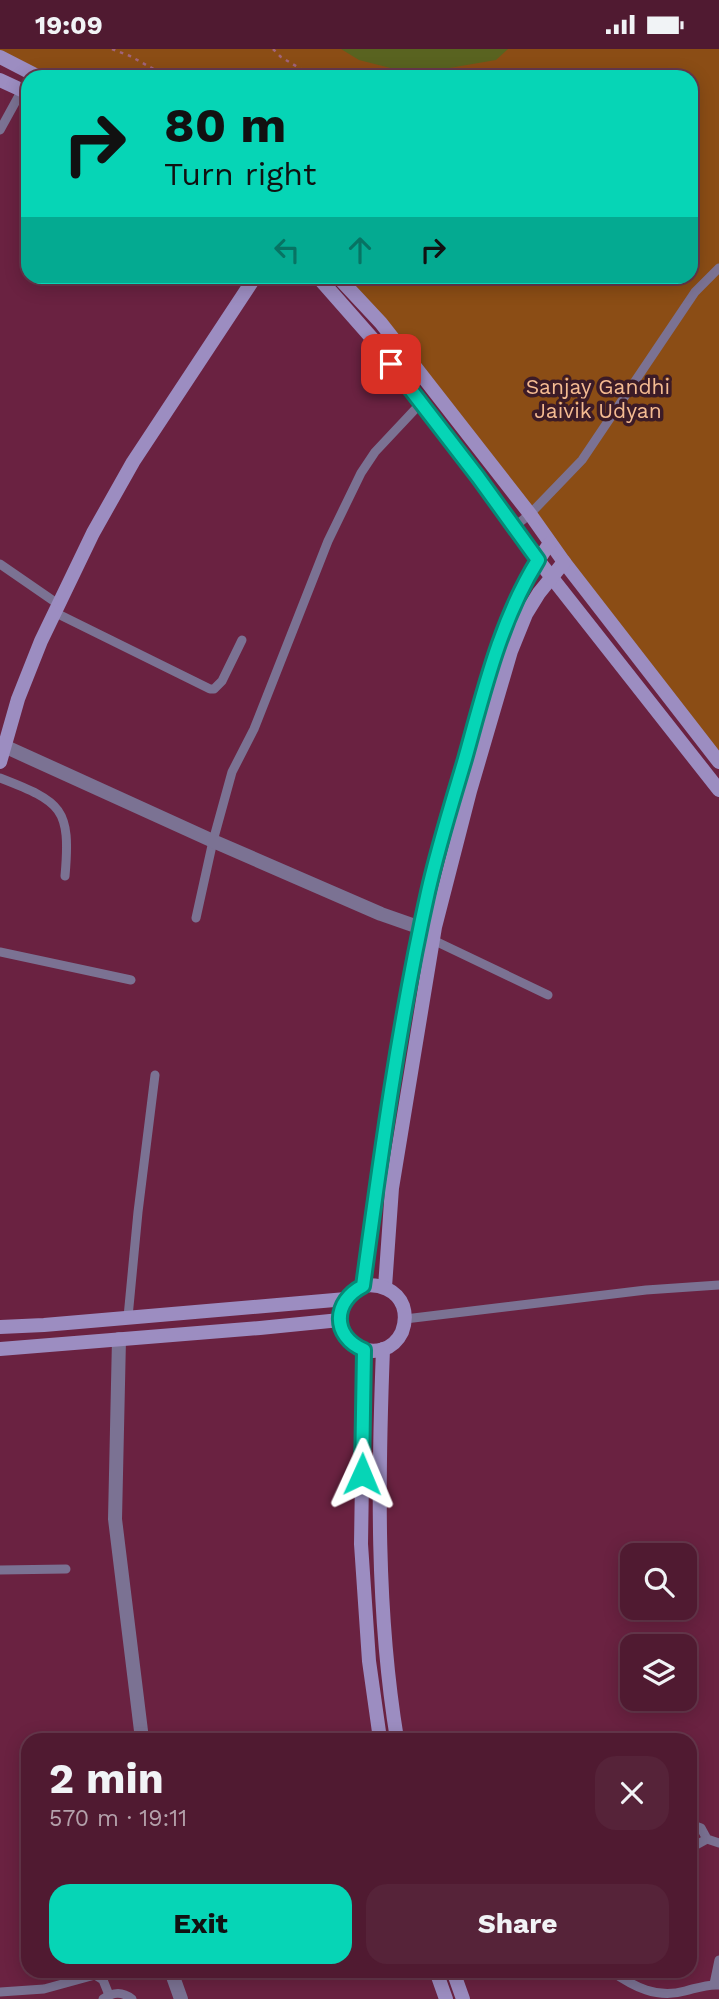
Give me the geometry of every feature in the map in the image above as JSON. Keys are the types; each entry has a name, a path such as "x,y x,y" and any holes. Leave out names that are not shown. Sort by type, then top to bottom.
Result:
{"street":[{"path":"0,57 25,70"},
{"path":"0,80 21,90"},
{"path":"0,762 18,699 56,608 93,533 134,462 249,284"},
{"path":"324,284 377,344 538,560 719,790"},
{"path":"345,284 381,323 530,513 564,562 719,762"},
{"path":"363,1286 387,1116 421,928 441,843 502,634 523,584 550,543"},
{"path":"385,1287 392,1188 433,940 470,791 512,651 526,614 564,562"},
{"path":"4,746 213,841 381,914 421,928"},
{"path":"363,1286 385,1287 400,1300 404,1309 405,1319 399,1337 383,1349 364,1350 354,1346 342,1330 341,1309 346,1299 363,1286"},
{"path":"0,1327 346,1299"},
{"path":"0,1349 340,1320"},
{"path":"119,1339 115,1520 141,1733"},
{"path":"383,1349 379,1441 381,1574 386,1653 396,1733"},
{"path":"364,1350 361,1544 369,1661 379,1733"},
{"path":"174,1978 181,1999"},
{"path":"438,1978 446,1999"},
{"path":"456,1978 463,1999"}],"lane":[{"path":"0,130 21,98"},
{"path":"514,527 582,460 695,292 719,268"},
{"path":"196,918 232,772 254,729 328,541 361,473 375,451 421,403"},
{"path":"0,564 56,608 210,689 214,689 222,681 242,640"},
{"path":"0,778 40,795 61,814 67,841 65,876"},
{"path":"433,940 548,995"},
{"path":"0,952 131,980"},
{"path":"128,1317 155,1075"},
{"path":"405,1319 646,1290 719,1285"},
{"path":"0,1570 66,1569"},
{"path":"697,1827 701,1828 707,1839 719,1843"},
{"path":"697,1844 707,1839"},
{"path":"623,1978 636,1986 661,1994 674,1994 717,1984 719,1960"},
{"path":"0,1992 44,1989 84,1978"},
{"path":"101,1978 106,1997 122,1994 132,1999"}],"path":[{"path":"112,49 155,70"},
{"path":"272,49 302,70"}],"green space":[{"name":"Sanjay Gandhi Jaivik Udyan","path":"719,49 719,753 343,284 698,284 698,70 39,70 0,51"}],"shaded area":[{"path":"341,49 508,49 496,60 437,70 398,70 359,60"}],"route":[{"path":"362,1474 364,1350 347,1339 342,1330 341,1309 346,1299 363,1286 387,1116 415,956 434,871 490,669 523,584 538,560 391,364"}]}
